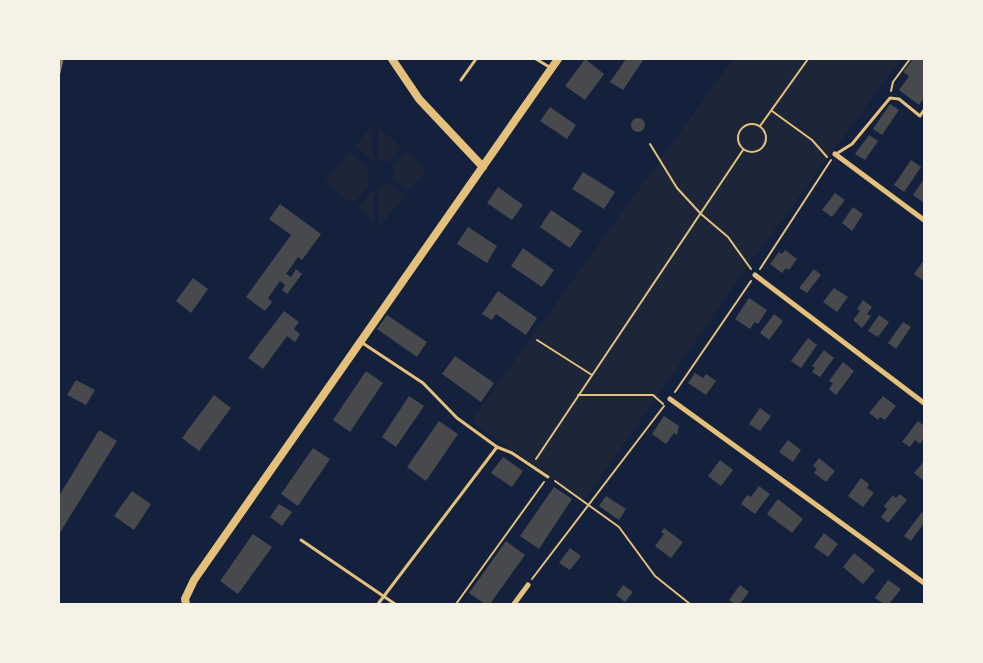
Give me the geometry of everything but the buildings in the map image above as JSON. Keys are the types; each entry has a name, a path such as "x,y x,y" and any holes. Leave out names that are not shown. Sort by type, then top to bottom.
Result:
{"street":[{"path":"392,59 419,99 483,167"},
{"path":"186,604 186,599 194,580 558,59"},
{"path":"835,154 924,220"},
{"path":"755,275 924,403"},
{"path":"670,399 924,583"},
{"path":"514,604 528,585"}],"lane":[{"path":"461,80 476,59"},
{"path":"536,59 551,68"},
{"path":"835,154 852,144 890,98 899,99 920,116 924,110"},
{"path":"361,342 423,384 457,418 497,447 548,477"},
{"path":"378,604 497,447"},
{"path":"301,540 394,604"}],"path":[{"path":"760,126 808,59"},
{"path":"890,98 893,82 910,59"},
{"path":"772,110 812,140 830,161"},
{"path":"743,150 737,139 739,132 746,125 760,126"},
{"path":"743,150 753,152 764,145 766,135 760,126"},
{"path":"650,144 677,188 701,214 728,237 755,275"},
{"path":"532,466 743,150"},
{"path":"670,399 835,154"},
{"path":"537,340 592,375"},
{"path":"528,585 665,405 653,395 578,395"},
{"path":"456,604 548,477 619,527 655,576 690,604"}],"shaded area":[{"path":"733,59 901,59 744,271 584,501 471,421"},
{"path":"371,127 373,161 355,146"},
{"path":"378,127 401,147 388,162 378,160"},
{"path":"405,151 427,169 408,191 393,179 393,166"},
{"path":"349,152 370,169 366,178 371,182 353,204 325,182"},
{"path":"390,183 405,196 379,227 378,188"},
{"path":"374,189 374,221 358,208"}],"railway":[{"path":"59,73 62,59"}]}
